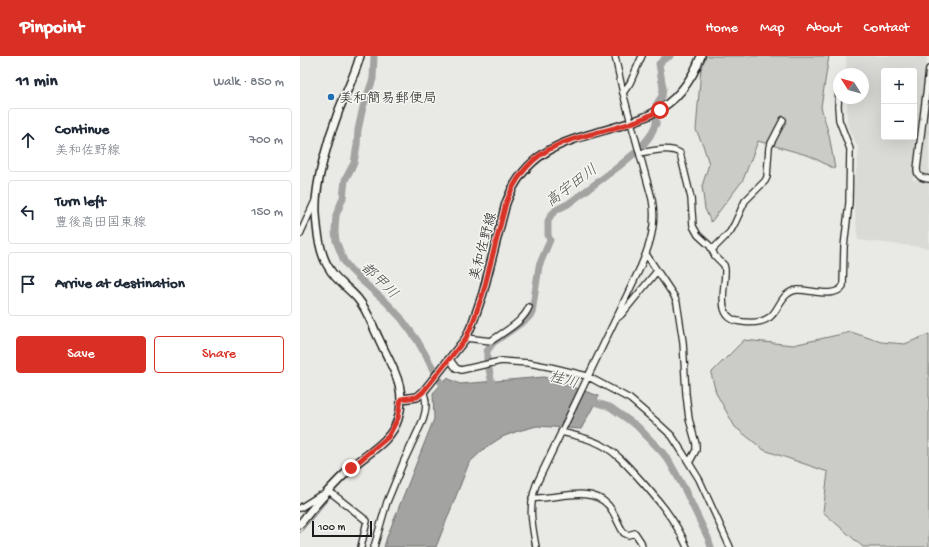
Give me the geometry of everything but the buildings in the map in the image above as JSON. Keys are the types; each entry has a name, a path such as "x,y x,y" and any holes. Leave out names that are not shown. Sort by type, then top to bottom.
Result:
{"main road":[{"path":"300,524 351,468 388,437 398,418 401,399 398,379 393,366 369,316 357,298 333,275 326,262 320,240 316,212 316,199 320,175 333,128 360,56"},
{"name":"美和佐野線","path":"425,390 466,338 479,308 506,203 513,187 523,172 542,154 559,144 632,122 656,112 674,99 687,84 696,69 701,56"},
{"path":"401,399 417,397 425,390"}],"street":[{"path":"536,547 531,515 532,498 536,485 646,254 653,233 654,211 650,190 623,93 615,56"},
{"path":"623,93 630,83 642,56"},
{"path":"929,69 917,169 917,172 921,178 929,179"},
{"path":"640,154 670,149 676,150 680,153 691,198 693,226 695,231 710,246 724,265 723,293 724,305 728,315 735,321 752,322 766,320 773,314 784,297 791,292 801,290 829,293 841,289 844,283 844,247 849,203 850,150 839,120 838,104"},
{"path":"712,250 730,232 746,201 765,181 767,177 769,147 783,120"},
{"path":"300,234 316,199"},
{"path":"300,220 307,219"},
{"path":"646,254 674,296 677,303 683,342 689,419 696,444 696,450 689,463"},
{"path":"615,320 657,271"},
{"path":"466,338 491,341 518,321 527,312 529,307"},
{"path":"449,361 460,370 488,363 510,361 550,367 587,378 623,395 645,411 672,436 699,479 730,547"},
{"path":"374,547 390,496 403,463 423,420 426,405 425,390"},
{"path":"561,431 601,444 615,455 628,467 667,511 688,547"},
{"path":"300,508 319,496 328,493 367,521 361,547"},
{"path":"532,498 585,494 597,497 608,504 624,533 628,535 635,533 641,542 642,547"}],"shaded area":[{"path":"702,56 829,56 821,107 829,135 835,169 810,156 758,141 743,180 711,222 705,209 702,186 709,164 696,130"},
{"path":"846,56 927,56 913,180 929,183 929,248 858,240 854,186 859,150 847,123 847,104 869,104 869,68 847,68"},
{"path":"929,106 929,175 925,175 921,169"},
{"path":"851,332 881,342 905,344 929,334 929,547 863,547 823,512 828,472 764,450 735,427 716,393 711,373 744,340 793,345"},
{"path":"544,377 599,396 581,429 537,426 502,437 485,448 469,463 436,547 384,547 434,419 433,393 447,378 460,384"}],"waterway":[{"name":"都甲川","path":"374,56 373,79 363,107 358,130 354,163 345,180 343,198 336,215 336,241 344,261 350,269 401,318 417,340 446,391"},
{"name":"高宇田川","path":"643,145 650,136 656,124 656,105 662,96 663,88 659,64 670,56"},
{"name":"高宇田川","path":"493,389 487,359 487,351 493,343 527,319 532,313 539,266 550,240 548,235 548,221 551,215 618,167 636,152"},
{"name":"桂川","path":"587,400 610,407 637,426 662,452 669,461 685,490 711,547"},
{"path":"300,533 331,496"}],"place":[{"name":"美和簡易郵便局","path":"331,97"}],"route":[{"path":"351,468 388,437 394,429 398,418 401,399 417,397 423,392 466,338 479,308 506,203 513,187 528,166 542,154 559,144 632,122 660,110"}]}
